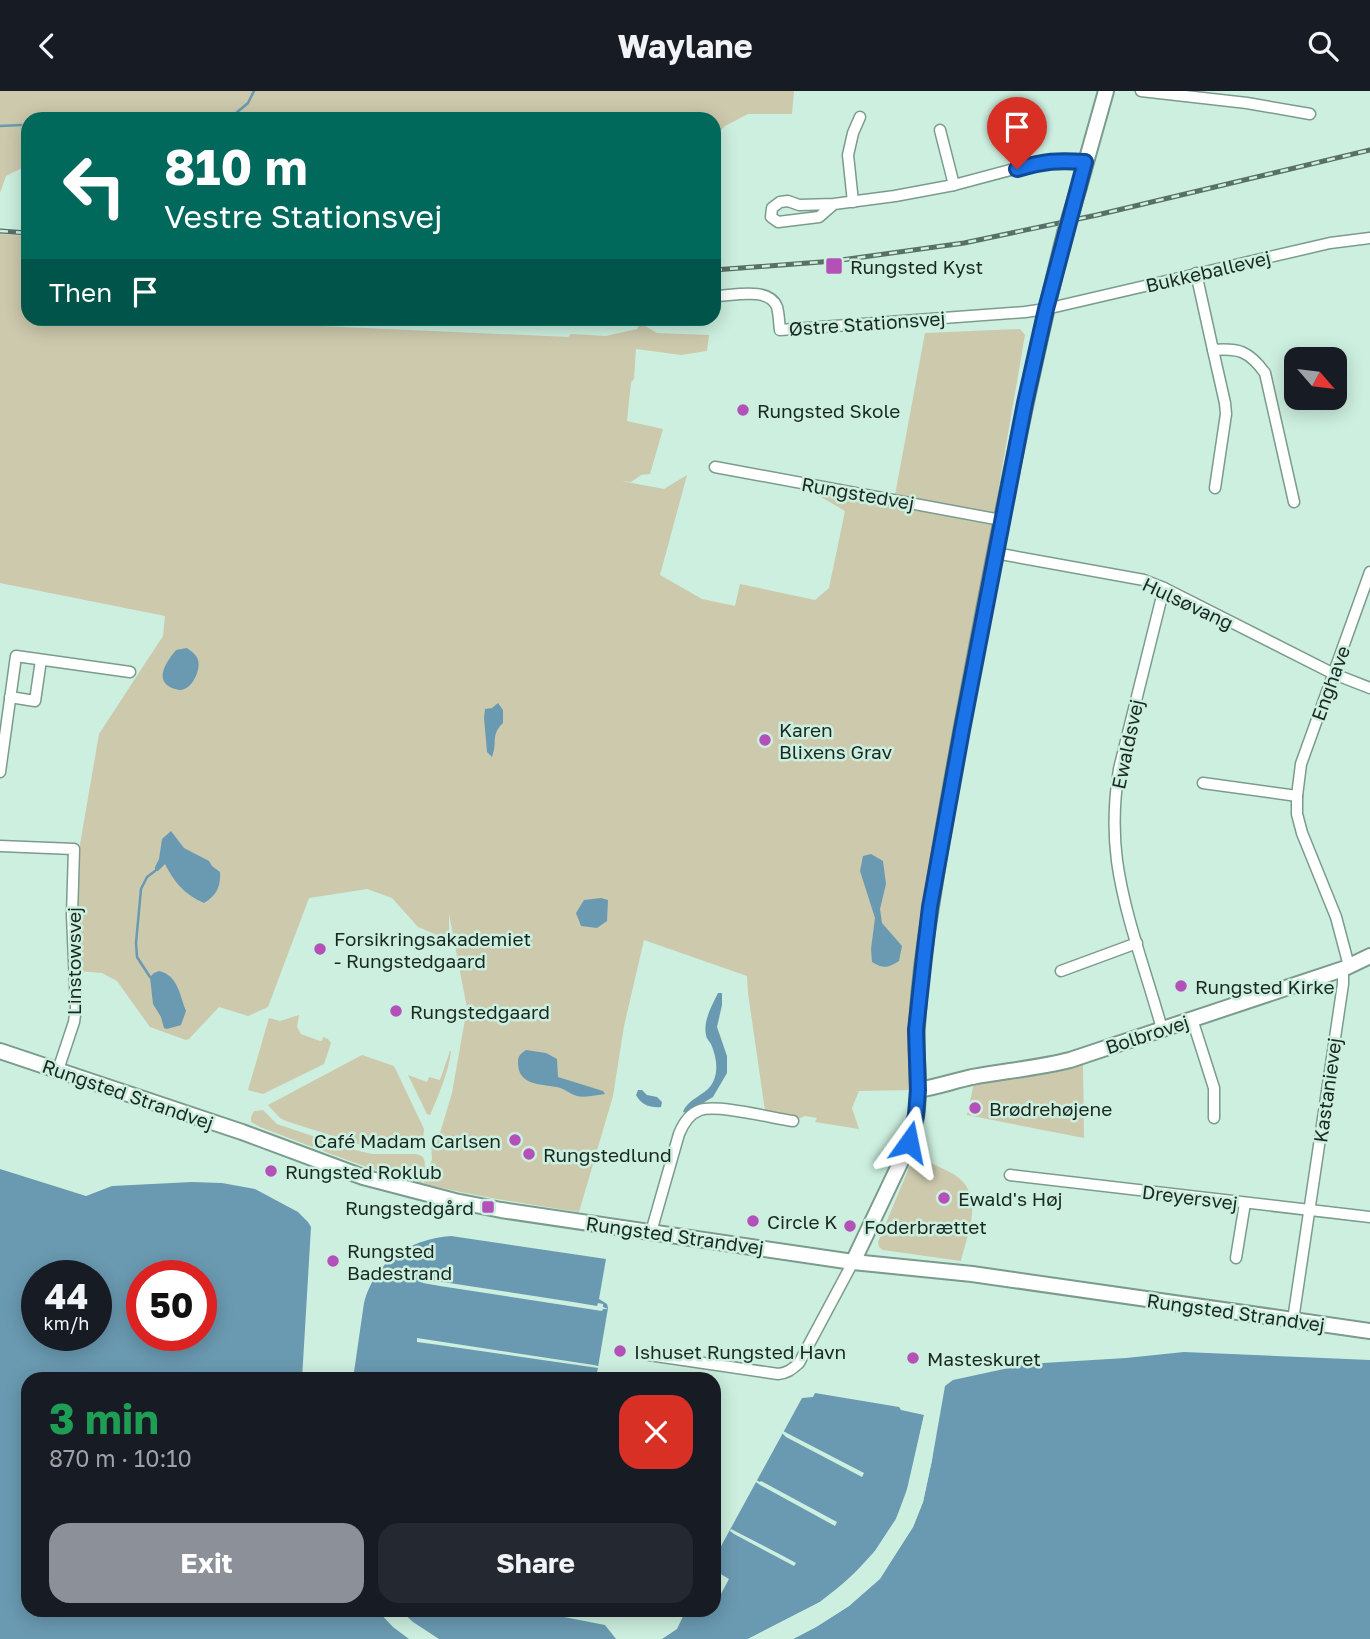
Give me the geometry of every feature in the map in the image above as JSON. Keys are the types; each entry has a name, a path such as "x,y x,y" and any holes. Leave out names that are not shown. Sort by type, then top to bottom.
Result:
{"main road":[{"path":"853,1262 909,1142 916,1115 916,1030 930,911 967,699 1001,520 1046,309 1106,91"},
{"name":"Bolbrovej","path":"918,1090 936,1088 970,1077 1058,1063 1346,967 1370,956"},
{"name":"Rungsted Strandvej","path":"0,1051 242,1132 363,1177 424,1194 501,1210 853,1262 972,1274 1370,1331"}],"street":[{"path":"1141,91 1247,103 1310,114"},
{"path":"853,202 848,155 860,117"},
{"path":"940,130 954,185"},
{"path":"834,204 819,218 778,222 771,217 772,208 780,202 788,201 799,205 853,202 954,185 1044,161 1085,162"},
{"name":"Bukkeballevej","path":"1046,309 1330,243 1370,238"},
{"path":"1196,273 1226,414 1215,488"},
{"name":"Østre Stationsvej","path":"721,296 767,296 777,307 780,330 1046,309"},
{"path":"1213,350 1231,348 1244,352 1256,361 1265,373 1294,502"},
{"name":"Rungstedvej","path":"715,467 1001,520"},
{"name":"Hulsøvang","path":"995,554 1144,580 1334,674 1370,688"},
{"name":"Enghave","path":"1346,967 1336,917 1302,833 1297,814 1297,796 1301,764 1370,572"},
{"name":"Ewaldsvej","path":"1162,1029 1123,895 1114,824 1119,769 1164,588"},
{"path":"0,772 16,656 130,672"},
{"path":"10,697 35,701 41,660"},
{"path":"1203,783 1297,796"},
{"name":"Linstowsvej","path":"0,846 75,849 72,915 76,1008 58,1070"},
{"path":"1061,971 1137,943"},
{"name":"Kastanievej","path":"1293,1320 1346,967"},
{"path":"1192,1019 1214,1088 1214,1118"},
{"path":"651,1232 679,1134 685,1121 698,1110 714,1107 793,1121"},
{"name":"Dreyersvej","path":"1010,1175 1370,1217"},
{"path":"1236,1258 1245,1203"},
{"path":"649,1355 785,1373 799,1363 853,1262"}],"shaded area":[{"path":"0,91 794,91 792,114 748,114 721,130 721,112 21,112 21,168 6,176 0,193"},
{"path":"0,230 1,234 21,235 21,326 321,326 568,337 571,334 606,336 645,326 657,333 709,335 707,351 681,355 636,349 627,421 663,429 650,474 641,475 631,482 621,481 664,489 687,475 660,575 702,599 735,606 740,584 815,600 829,588 845,511 804,487 992,525 935,835 918,949 909,1090 859,1091 852,1108 859,1129 815,1122 817,1118 805,1116 798,1119 765,1111 747,976 644,940 624,1026 613,1096 579,1212 480,1196 441,1188 400,1177 251,1122 254,1111 263,1110 277,1124 351,1149 372,1154 419,1155 425,1162 421,1182 424,1183 432,1159 431,1142 437,1143 452,1093 467,1008 449,914 449,940 418,927 392,898 367,889 309,898 268,1007 248,1016 219,1007 186,1040 150,1027 117,981 102,973 79,971 78,856 99,734 163,636 165,616 0,583"},
{"path":"1020,329 1025,335 994,515 895,495 925,333"},
{"path":"299,1015 297,1027 301,1034 320,1041 323,1037 331,1043 324,1064 263,1094 248,1090 269,1018 280,1021"},
{"path":"450,1051 443,1084 430,1115 427,1114 408,1075 427,1082 429,1077 440,1080"},
{"path":"362,1055 394,1066 424,1129 423,1140 419,1144 398,1148 364,1146 286,1121 268,1105"},
{"path":"1083,1063 1084,1138 967,1115 974,1083"},
{"path":"914,1156 955,1175 967,1187 971,1196 972,1218 961,1261 883,1250 879,1247 878,1242"}],"water":[{"path":"187,648 197,658 198,669 195,679 188,687 178,690 165,683 163,674 166,664 176,650"},
{"path":"498,703 503,710 503,723 495,735 492,757 487,752 485,709"},
{"path":"171,831 184,848 209,861 220,872 217,891 204,903 181,887 165,864 155,871 162,839"},
{"path":"871,854 883,861 886,884 880,909 882,923 902,946 899,961 886,967 872,962 875,918 860,871 863,856"},
{"path":"584,900 608,900 607,921 597,928 581,926 576,913"},
{"path":"159,971 174,981 186,1011 181,1025 167,1029 164,1028 153,1004 150,977"},
{"path":"718,993 722,993 722,1005 717,1027 727,1056 727,1073 713,1097 686,1113 683,1112 685,1107 710,1086 715,1077 715,1058 705,1030"},
{"path":"526,1050 546,1053 557,1059 558,1077 603,1091 605,1094 577,1096 559,1088 531,1082 522,1076 519,1070 518,1059"},
{"path":"638,1090 657,1097 662,1102 661,1107 643,1103 636,1095"},
{"path":"0,1169 86,1196 112,1186 192,1182 222,1183 255,1189 298,1212 311,1227 302,1372 21,1372 21,1617 384,1617 409,1639 0,1639"},
{"path":"451,1236 606,1259 599,1299 607,1304 608,1308 597,1372 354,1372 364,1303 376,1276 396,1255 436,1238"},
{"path":"1184,1352 1370,1360 1370,1639 793,1639 849,1606 879,1579 913,1527 923,1502 945,1386 953,1380 1027,1364"},
{"path":"815,1393 899,1407 901,1410 924,1415 909,1484 896,1519 875,1551 850,1578 820,1602 748,1639 662,1639 677,1629 683,1617 721,1617 721,1594 729,1579 721,1574 721,1546 802,1398 813,1397"},
{"path":"408,1617 564,1617 605,1625 616,1639 439,1639"}],"pier":[{"path":"423,1279 597,1306 598,1303 608,1309 602,1311 440,1286 423,1283"},
{"path":"417,1338 594,1365 598,1368 417,1342"},
{"path":"924,1415 928,1416 913,1485 899,1520 878,1553 852,1581 822,1605 757,1639 748,1639 820,1602 835,1591 875,1551 896,1519 905,1498"},
{"path":"783,1431 864,1473 862,1477 786,1437"},
{"path":"934,1432 932,1460 923,1502 913,1527 880,1579 849,1606 816,1627 790,1639 847,1603 877,1577 910,1526 919,1501"},
{"path":"756,1480 837,1522 835,1526 760,1485"},
{"path":"731,1529 796,1563 794,1566 734,1534"}],"waterway":[{"path":"237,112 248,103 254,91"},
{"path":"0,126 21,125"},
{"path":"150,977 137,957 136,943 141,889 147,877 155,871"}],"railway":[{"path":"721,269 834,261 964,243 1097,215 1370,150"},
{"path":"0,231 21,232"}],"place":[{"name":"Rungsted Kyst","path":"834,266"},
{"name":"Rungsted Skole","path":"743,410"},
{"name":"Karen Blixens Grav","path":"765,740"},
{"name":"Forsikringsakademiet - Rungstedgaard","path":"320,949"},
{"name":"Rungsted Kirke","path":"1181,986"},
{"name":"Rungstedgaard","path":"396,1011"},
{"name":"Brødrehøjene","path":"975,1108"},
{"name":"Café Madam Carlsen","path":"515,1140"},
{"name":"Rungstedlund","path":"529,1154"},
{"name":"Rungsted Roklub","path":"271,1171"},
{"name":"Ewald's Høj","path":"944,1198"},
{"name":"Rungstedgård","path":"488,1207"},
{"name":"Circle K","path":"753,1221"},
{"name":"Foderbrættet","path":"850,1226"},
{"name":"Rungsted Badestrand","path":"333,1261"},
{"name":"Ishuset Rungsted Havn","path":"620,1351"},
{"name":"Masteskuret","path":"913,1358"}],"route":[{"path":"909,1142 916,1115 916,1030 930,907 1025,403 1046,309 1085,162 1044,161 1017,169"}]}
